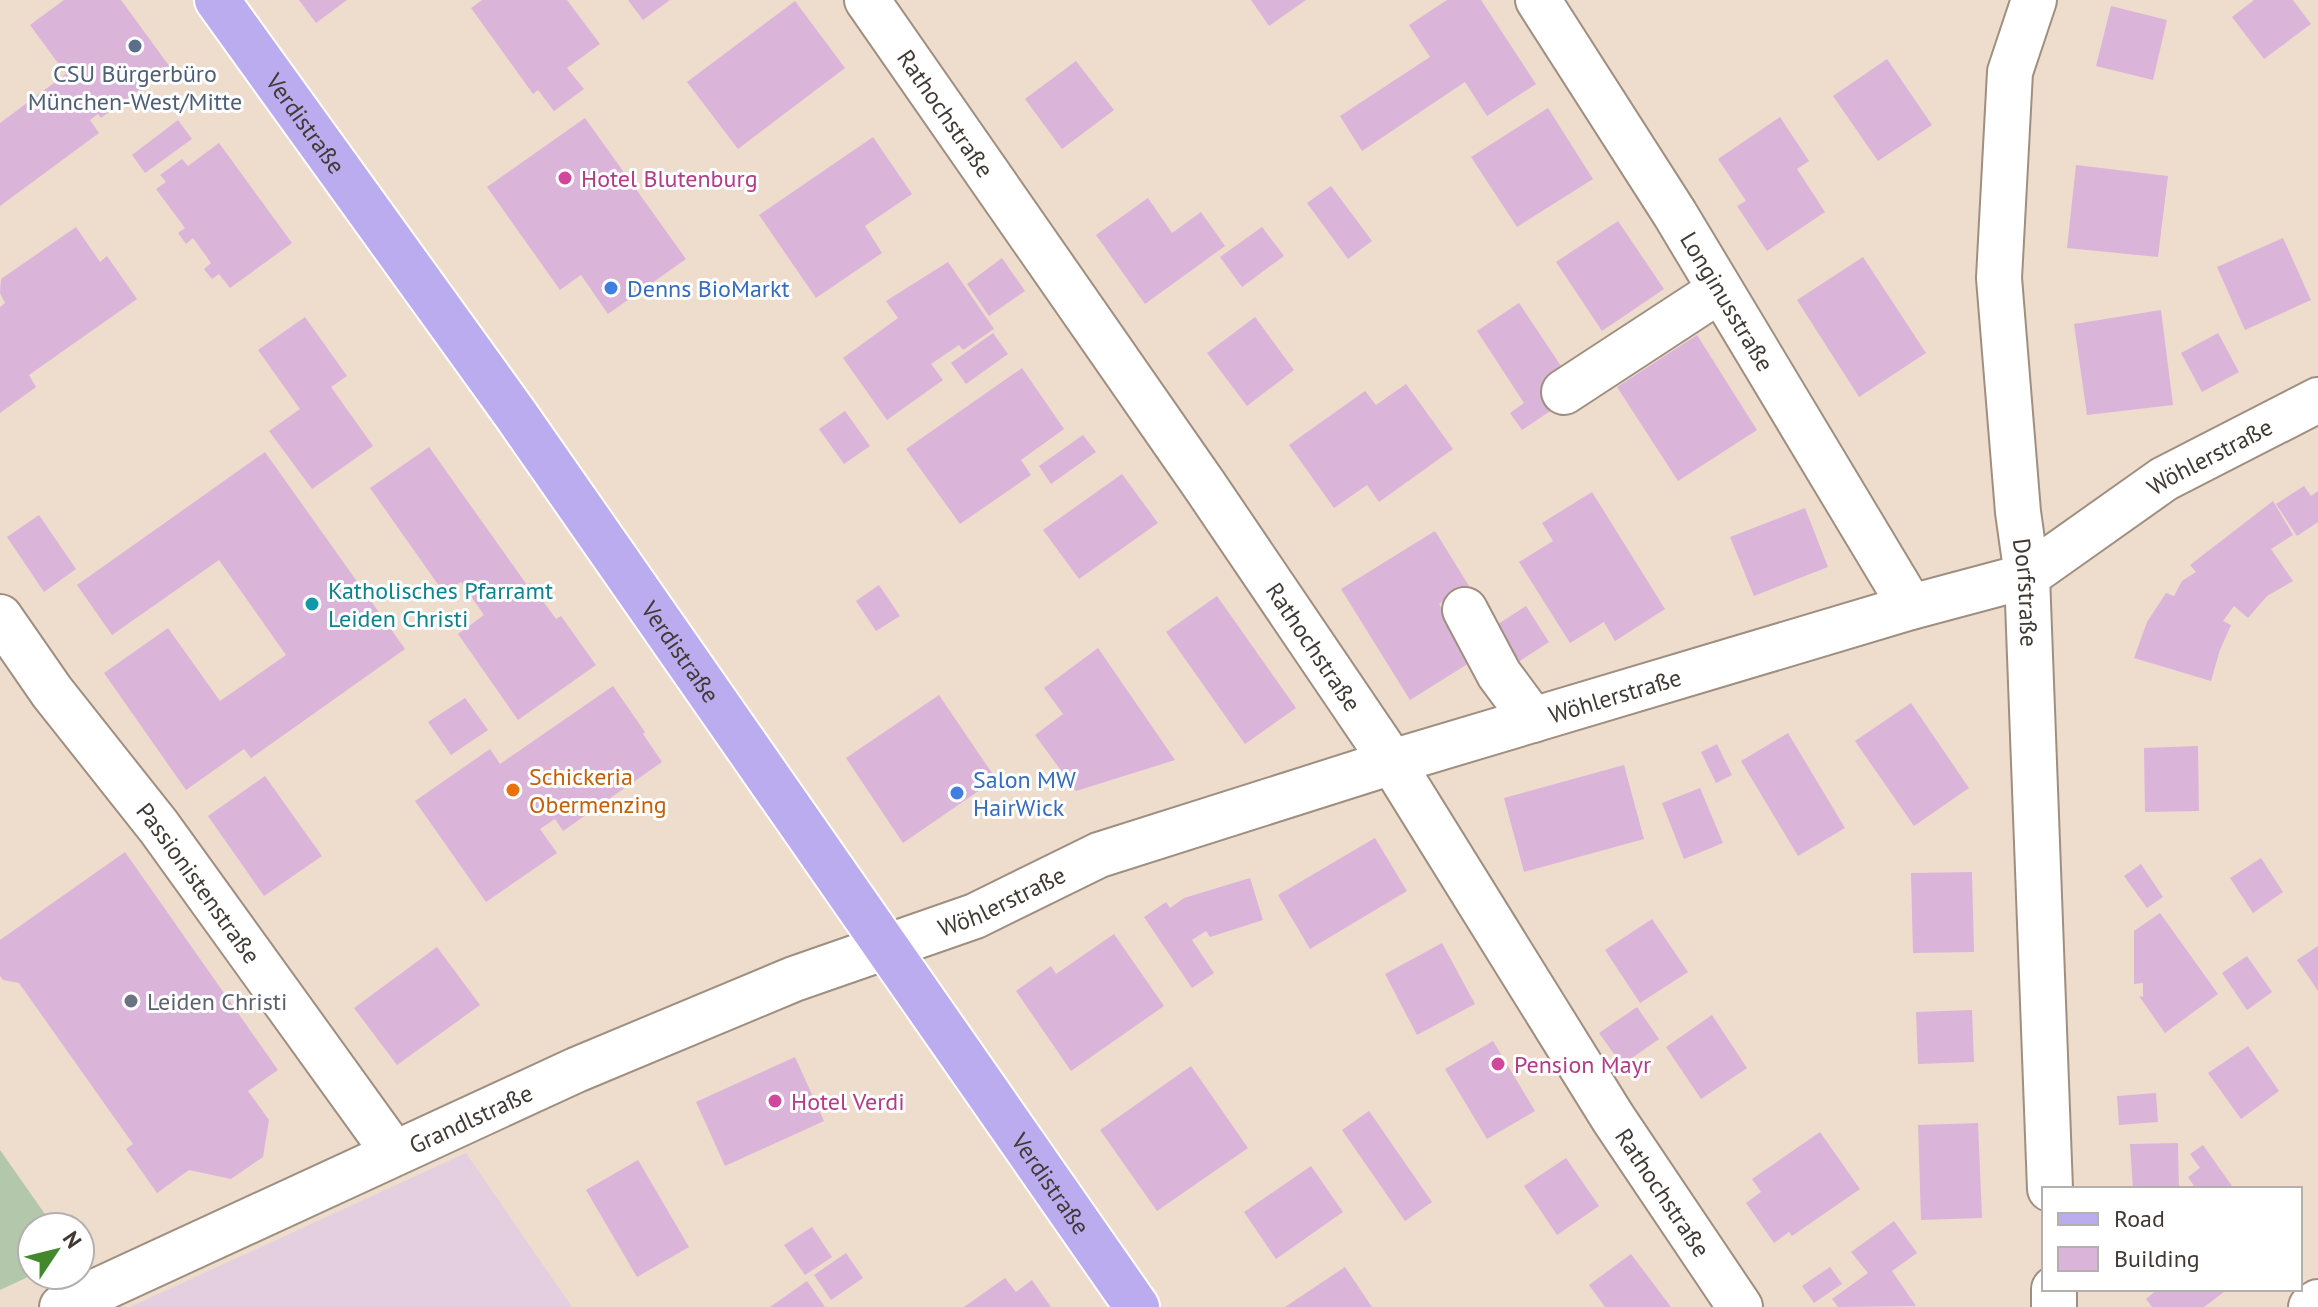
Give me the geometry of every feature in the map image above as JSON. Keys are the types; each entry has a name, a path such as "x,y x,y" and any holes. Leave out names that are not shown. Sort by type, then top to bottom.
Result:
{"main road":[{"name":"Verdistraße","path":"217,0 488,376 1137,1307"}],"street":[{"name":"Rathochstraße","path":"867,0 1392,762 1613,1118 1740,1307"},
{"name":"Longinusstraße","path":"1538,0 1720,290 1911,607"},
{"name":"Dorfstraße","path":"2034,0 2010,72 1999,278 2018,512 2027,576 2050,1187"},
{"path":"1564,392 1720,290"},
{"name":"Wöhlerstraße","path":"887,946 975,916 1099,855 1392,762 1911,607 2027,576 2164,479 2318,400"},
{"path":"1465,610 1499,674 1533,720"},
{"name":"Passionistenstraße","path":"0,617 52,692 159,827 394,1153"},
{"name":"Grandlstraße","path":"62,1307 576,1070 794,979 887,946"},
{"path":"2311,1307 2318,1302"}],"shaded area":[{"path":"466,1153 572,1307 130,1307"}],"green space":[{"path":"0,1150 43,1211 16,1211 16,1282 0,1290"}],"building":[{"path":"64,0 121,0 170,67 101,118 98,114 90,120 99,133 0,206 0,123 66,74 30,25"},
{"path":"299,0 347,0 316,23"},
{"path":"482,0 567,0 600,44 567,68 584,89 554,111 538,90 533,94 471,8"},
{"path":"628,0 670,0 643,20"},
{"path":"1251,0 1306,0 1269,26"},
{"path":"1447,0 1481,0 1536,84 1487,116 1465,82 1362,151 1340,116 1430,57 1409,25"},
{"path":"2254,0 2293,0 2311,24 2264,59 2232,17"},
{"path":"795,1 845,68 738,149 687,82"},
{"path":"2111,6 2167,20 2153,80 2096,66"},
{"path":"1887,59 1932,125 1878,161 1833,96"},
{"path":"1076,61 1114,110 1062,149 1025,99"},
{"path":"1548,108 1593,179 1517,227 1471,157"},
{"path":"1780,117 1809,161 1797,169 1825,212 1767,251 1737,206 1746,201 1718,159"},
{"path":"585,118 686,259 608,314 581,275 560,290 487,187"},
{"path":"178,120 192,139 145,173 132,155"},
{"path":"873,137 912,194 865,226 882,253 816,298 759,215"},
{"path":"219,143 292,243 230,288 219,274 212,279 204,269 211,263 193,238 186,244 178,233 185,228 156,189 166,182 160,175 182,159 188,166"},
{"path":"2076,165 2168,176 2158,257 2067,248"},
{"path":"1331,186 1372,241 1348,259 1307,203"},
{"path":"1148,198 1172,233 1201,212 1225,246 1145,304 1096,235"},
{"path":"1618,221 1664,289 1602,331 1556,262"},
{"path":"76,227 100,262 107,256 137,299 29,375 36,387 0,413 0,307 5,303 0,293 1,279"},
{"path":"1262,227 1284,256 1242,287 1220,257"},
{"path":"2283,238 2311,300 2245,330 2217,267"},
{"path":"1863,257 1926,353 1859,397 1797,300"},
{"path":"1002,258 1025,291 989,316 967,284"},
{"path":"948,262 994,329 963,350 959,345 931,364 943,380 887,420 843,358 898,318 886,301"},
{"path":"1519,303 1569,378 1565,401 1522,430 1510,413 1524,403 1477,331"},
{"path":"2161,310 2173,405 2087,415 2074,324"},
{"path":"305,317 347,376 331,387 373,446 312,489 269,431 300,409 258,350"},
{"path":"1255,317 1294,370 1247,406 1207,353"},
{"path":"993,333 1008,354 966,384 951,363"},
{"path":"2218,333 2239,372 2202,392 2181,353"},
{"path":"1697,335 1757,430 1678,481 1617,387"},
{"path":"1022,368 1064,429 1021,460 1031,475 960,524 906,449"},
{"path":"1406,384 1453,449 1379,502 1367,485 1334,508 1289,445 1365,391 1376,405"},
{"path":"845,411 870,446 844,464 819,429"},
{"path":"1083,435 1096,452 1051,484 1039,466"},
{"path":"429,447 527,585 530,583 556,619 561,616 596,665 518,720 458,634 484,615 461,582 444,593 370,488"},
{"path":"265,452 405,649 251,758 244,749 186,790 104,673 168,628 220,701 286,655 219,560 112,635 77,585"},
{"path":"1122,474 1158,523 1079,579 1043,530"},
{"path":"2304,486 2311,496 2318,491 2318,522 2297,536 2276,504"},
{"path":"1592,492 1665,609 1615,641 1604,622 1570,643 1519,562 1553,541 1542,523"},
{"path":"2273,501 2293,535 2271,549 2293,581 2267,596 2248,618 2234,606 2223,621 2231,625 2211,681 2134,658 2147,622 2166,593 2174,596 2182,581 2196,572 2190,565"},
{"path":"1805,508 1828,567 1754,596 1730,537"},
{"path":"39,515 76,569 44,592 7,537"},
{"path":"1435,531 1469,586 1439,604 1474,660 1410,700 1341,589"},
{"path":"879,585 900,616 876,631 856,601"},
{"path":"1217,596 1296,708 1245,744 1166,632"},
{"path":"1526,606 1549,642 1512,666 1489,630"},
{"path":"1098,648 1175,760 1076,791 1035,735 1063,714 1044,688"},
{"name":"Schickeria Obermenzing","path":"613,686 662,762 563,831 555,819 540,829 557,853 486,902 415,801 490,749 500,764"},
{"path":"939,695 996,779 903,843 846,758"},
{"path":"465,698 488,730 451,755 428,722"},
{"path":"1911,703 1969,788 1914,826 1855,741"},
{"path":"1788,733 1845,828 1798,856 1741,761"},
{"path":"1717,744 1732,775 1716,783 1701,752"},
{"path":"2198,746 2199,811 2145,812 2144,748"},
{"path":"1624,765 1644,839 1524,872 1504,798"},
{"path":"265,776 322,856 264,896 208,816"},
{"path":"1700,788 1723,843 1684,859 1662,803"},
{"path":"1375,838 1407,891 1310,949 1278,895"},
{"name":"Leiden Christi","path":"125,852 278,1070 248,1091 269,1120 263,1157 231,1179 189,1170 157,1193 126,1149 133,1144 19,983 3,980 0,976 0,940"},
{"path":"2261,858 2283,892 2253,913 2230,878"},
{"path":"2141,864 2163,897 2147,908 2124,876"},
{"path":"1972,872 1974,952 1913,953 1911,873"},
{"path":"1250,878 1263,920 1210,937 1206,931 1192,940 1214,973 1192,988 1144,917 1166,902 1170,908 1184,898"},
{"path":"2160,913 2218,994 2165,1033 2139,996 2143,997 2143,983 2134,984 2134,931"},
{"path":"1652,919 1688,972 1640,1003 1605,950"},
{"path":"1114,934 1164,1006 1071,1071 1016,991 1051,966 1056,974"},
{"path":"1442,943 1475,1004 1417,1035 1385,974"},
{"path":"2318,946 2318,991 2297,960"},
{"path":"437,947 480,1005 397,1065 354,1008"},
{"path":"2247,956 2272,992 2247,1010 2222,973"},
{"path":"1637,1007 1659,1039 1622,1065 1599,1033"},
{"path":"1972,1010 1974,1062 1918,1064 1916,1012"},
{"path":"1712,1015 1747,1068 1701,1099 1666,1047"},
{"path":"1493,1041 1535,1111 1487,1139 1445,1069"},
{"path":"2248,1046 2279,1091 2241,1119 2208,1073"},
{"path":"795,1057 824,1121 725,1166 696,1102"},
{"path":"1191,1066 1248,1148 1157,1211 1100,1130"},
{"path":"2156,1093 2158,1122 2119,1125 2117,1096"},
{"path":"1369,1111 1432,1202 1405,1221 1342,1130"},
{"path":"1978,1123 1982,1218 1921,1220 1918,1125"},
{"path":"1820,1132 1860,1189 1792,1236 1789,1232 1774,1243 1746,1203 1761,1192 1752,1179"},
{"path":"2178,1143 2179,1187 2133,1187 2130,1144"},
{"path":"2203,1145 2232,1186 2195,1187 2188,1177 2200,1168 2190,1154"},
{"path":"1566,1158 1599,1206 1557,1235 1524,1186"},
{"path":"638,1160 689,1247 637,1277 586,1190"},
{"path":"1311,1166 1343,1212 1276,1259 1244,1212"},
{"path":"1894,1221 1917,1253 1892,1271 1916,1306 1838,1307 1832,1299 1868,1273 1851,1252"},
{"path":"812,1227 832,1257 805,1275 784,1245"},
{"path":"846,1253 863,1278 831,1300 814,1275"},
{"path":"1631,1254 1671,1307 1605,1307 1589,1285"},
{"path":"1345,1267 1372,1307 1285,1307"},
{"path":"1830,1267 1842,1284 1814,1303 1802,1286"},
{"path":"1005,1278 1016,1292 1032,1280 1051,1307 964,1307"},
{"path":"807,1281 825,1307 770,1307"},
{"path":"2156,1291 2224,1292 2204,1307 2152,1307 2146,1299"}],"place":[{"name":"CSU Bürgerbüro München-West/Mitte","path":"135,46"},
{"name":"Hotel Blutenburg","path":"565,178"},
{"name":"Denns BioMarkt","path":"611,288"},
{"name":"Katholisches Pfarramt Leiden Christi","path":"312,604"},
{"name":"Schickeria Obermenzing","path":"513,790"},
{"name":"Salon MW HairWick","path":"957,793"},
{"name":"Leiden Christi","path":"131,1001"},
{"name":"Pension Mayr","path":"1498,1064"},
{"name":"Hotel Verdi","path":"775,1101"}]}
